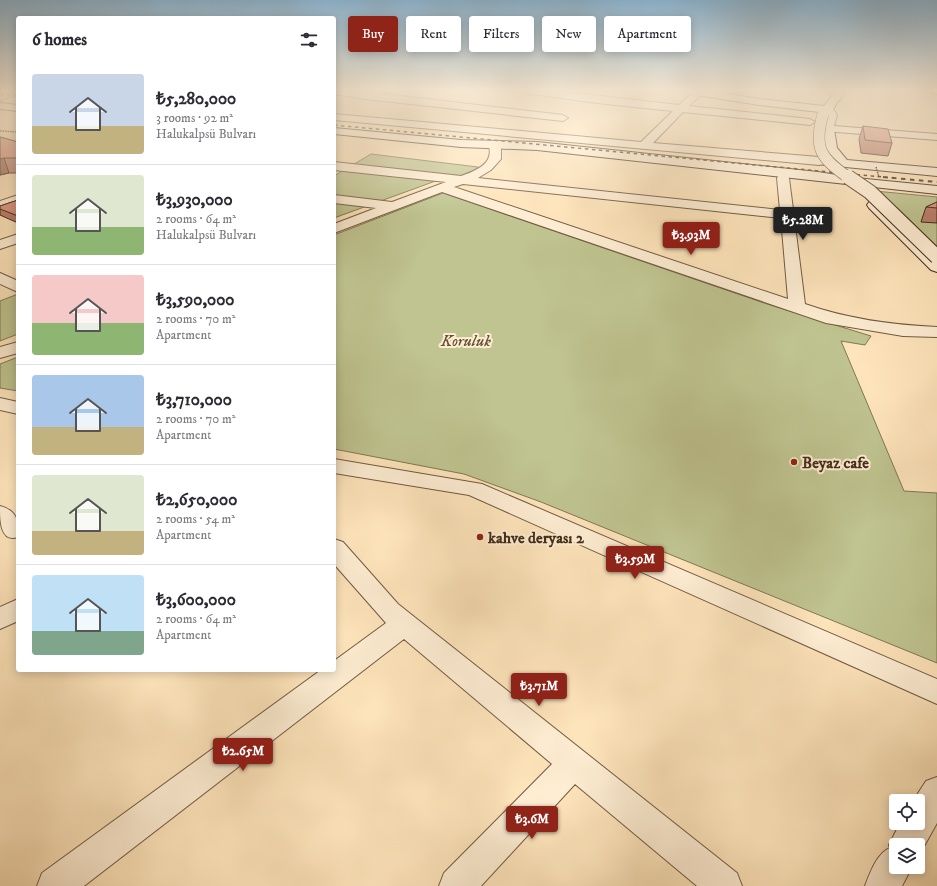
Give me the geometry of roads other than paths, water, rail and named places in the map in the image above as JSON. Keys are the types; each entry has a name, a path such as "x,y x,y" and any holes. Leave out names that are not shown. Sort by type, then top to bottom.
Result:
{"main road":[{"path":"337,131 783,178 819,181 846,181 855,186 937,267"},
{"path":"819,131 818,143 826,159 835,168 870,192 937,257"},
{"path":"828,131 830,146 833,152 844,163"},
{"path":"336,137 465,151 537,146 936,190"},
{"path":"819,161 937,172"}],"street":[{"path":"492,131 819,161"},
{"path":"543,136 548,131"},
{"path":"643,146 658,131"},
{"path":"860,131 937,137"},
{"path":"336,228 480,173 496,159 496,149"},
{"path":"336,166 787,215"},
{"path":"783,178 797,307"},
{"path":"444,188 832,319 902,331 937,332"},
{"path":"336,199 393,207"},
{"path":"0,206 16,200"},
{"path":"0,245 16,239"},
{"path":"0,278 16,286"},
{"path":"0,295 16,288"},
{"path":"0,353 16,348"},
{"path":"0,404 16,408"},
{"path":"336,466 474,490 937,692"},
{"path":"336,550 389,611 404,624 724,886"},
{"path":"0,619 16,610"},
{"path":"56,886 404,624"},
{"path":"457,886 574,763"},
{"path":"910,838 937,792"},
{"path":"883,886 890,874"}],"railway":[{"path":"401,131 893,178"},
{"path":"883,177 937,182"}],"place":[{"name":"Beyaz cafe","path":"794,462"},
{"name":"kahve deryası 2","path":"480,537"}],"park label":[{"name":"Koruluk","path":"466,340"}]}
